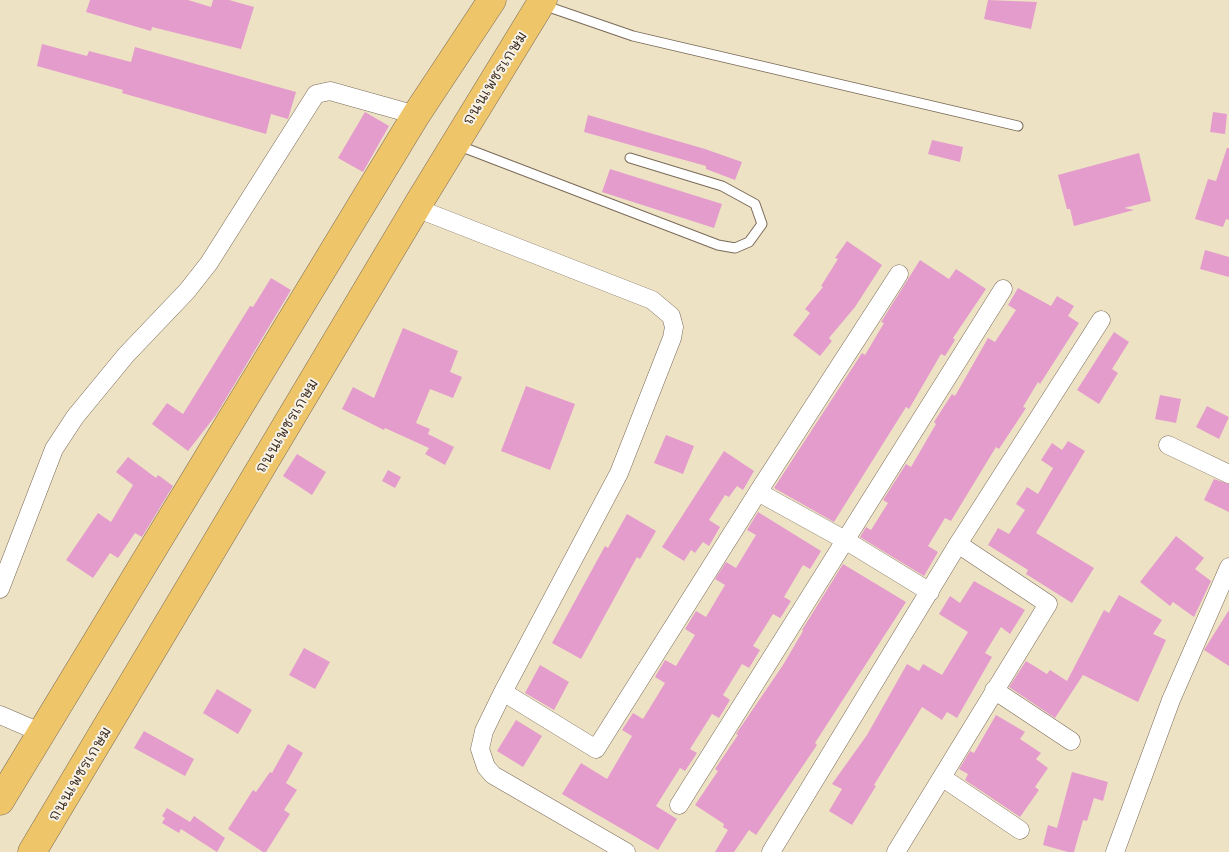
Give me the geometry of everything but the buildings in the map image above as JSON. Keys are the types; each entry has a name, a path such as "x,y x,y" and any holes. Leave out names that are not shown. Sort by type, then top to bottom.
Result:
{"main road":[{"path":"0,801 416,116 492,0"},
{"name":"ถนนเพชรเกษม","path":"32,852 416,208 542,2"}],"street":[{"path":"0,589 54,449 75,417 126,355 187,291 209,263 316,94 330,91 416,116"},
{"path":"416,208 652,300 671,316 674,327 672,338 619,473 502,692 484,731 480,749 486,767 492,775 626,852"},
{"path":"502,692 596,749 898,274"},
{"path":"679,805 1003,289"},
{"path":"771,852 958,544 1102,320"},
{"path":"1168,445 1229,474"},
{"path":"758,492 845,540 930,592"},
{"path":"896,852 1048,604 958,544"},
{"path":"1115,852 1172,700 1229,567"},
{"path":"994,690 1071,741"},
{"path":"0,715 42,733"},
{"path":"943,778 1020,830"}],"lane":[{"path":"542,2 633,36 1018,126"},
{"path":"455,144 718,245 735,248 749,242 762,224 755,204 722,186 630,158"}]}
